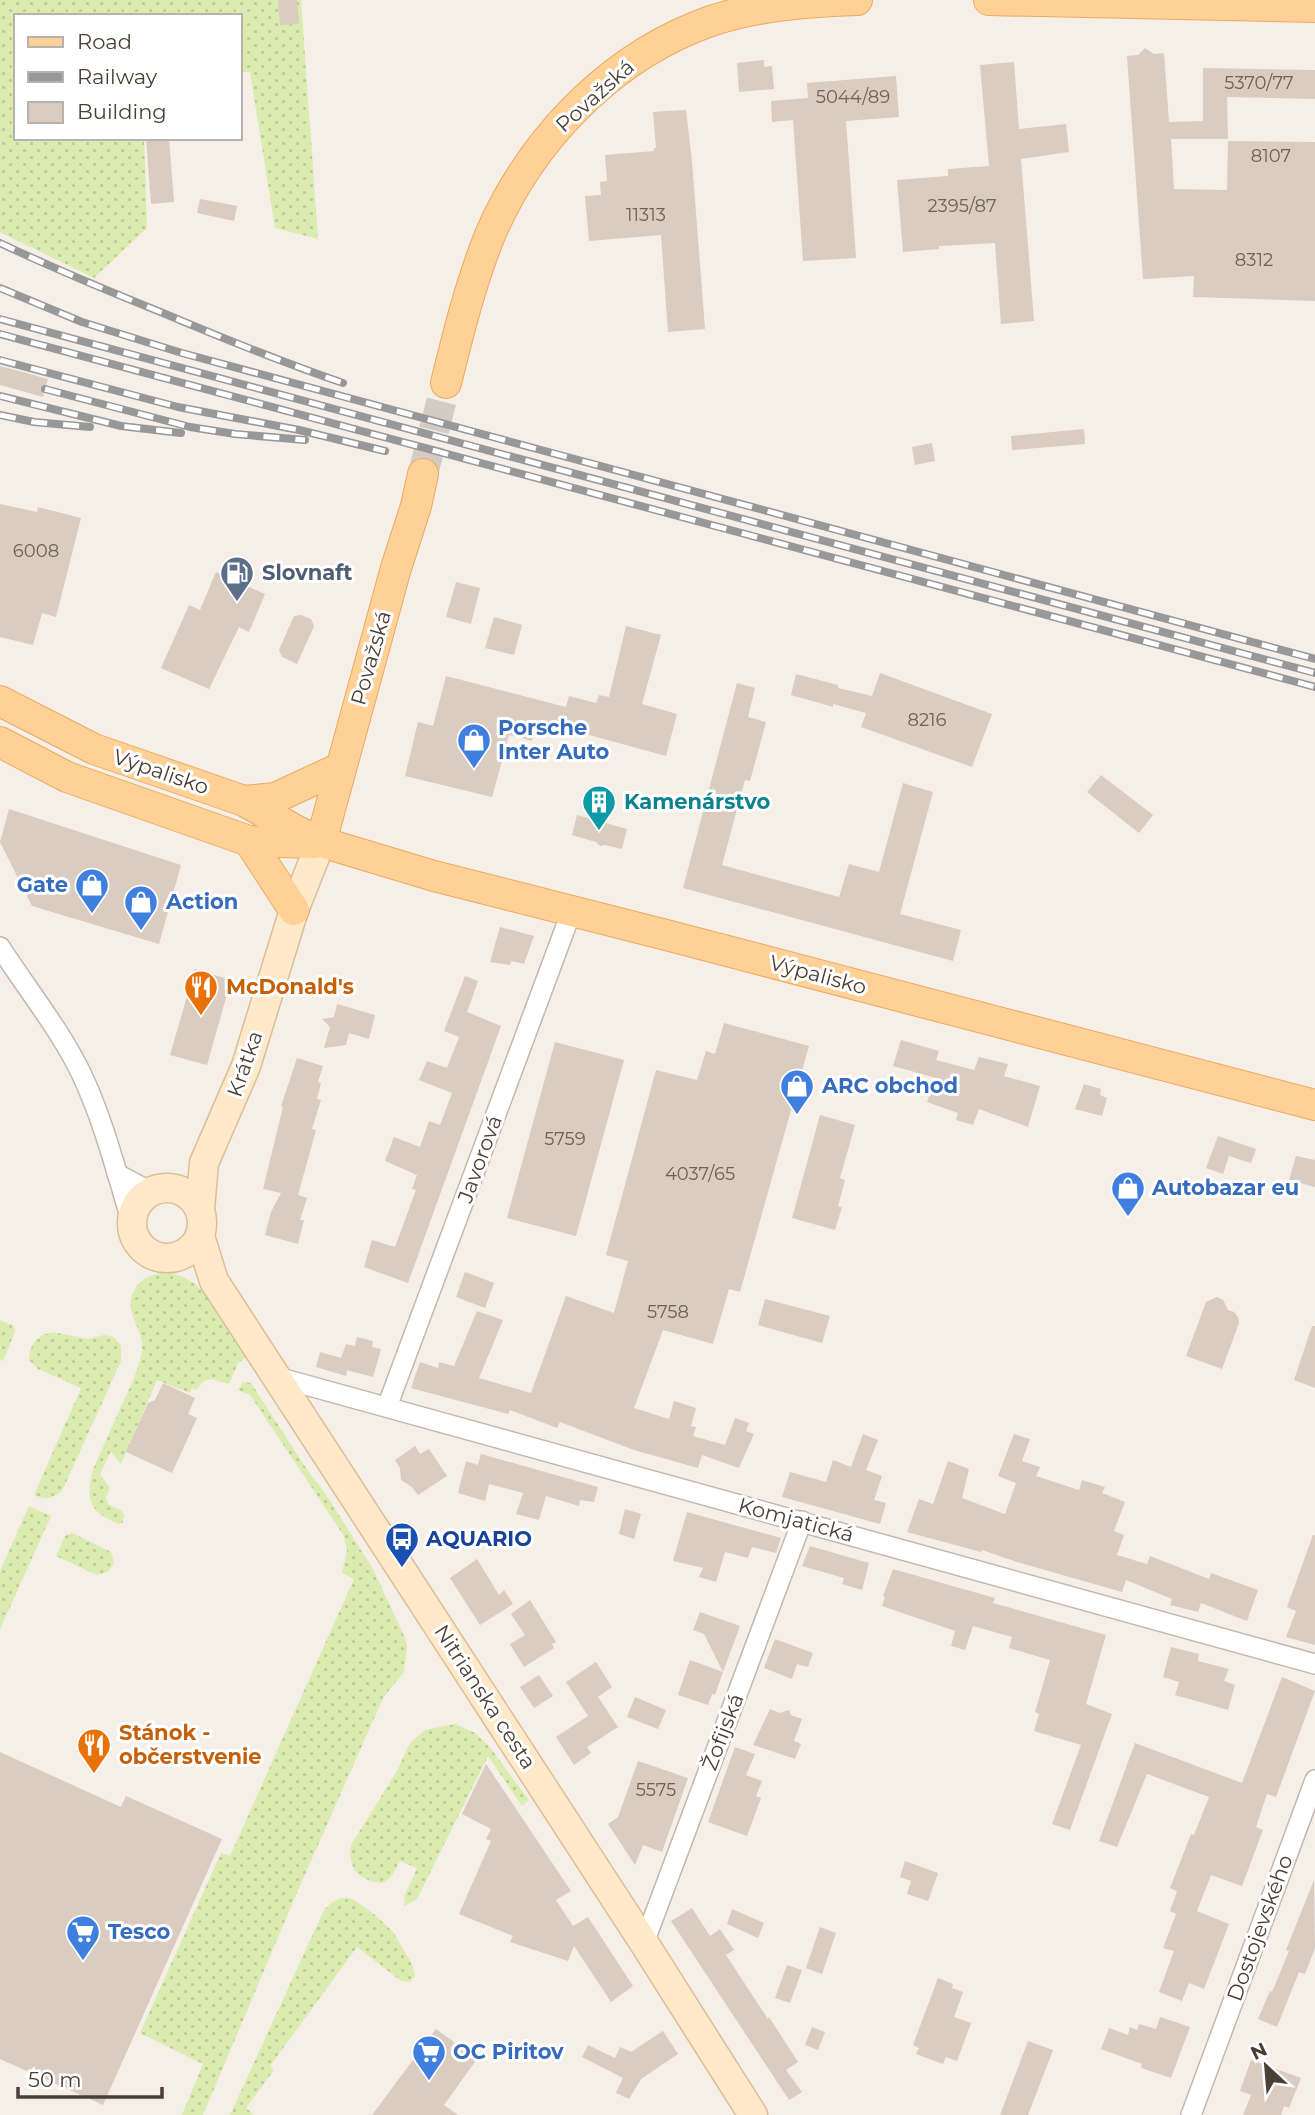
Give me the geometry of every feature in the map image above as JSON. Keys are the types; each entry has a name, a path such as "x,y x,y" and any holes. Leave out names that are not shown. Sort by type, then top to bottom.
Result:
{"main road":[{"name":"Považská","path":"446,383 460,327 491,235 521,177 542,145 597,89 646,52 697,26 784,5 858,0"},
{"path":"989,0 1315,7"},
{"name":"Považská","path":"321,842 423,474"},
{"name":"Výpalisko","path":"0,701 94,749 244,801 321,842 434,876 1315,1105"},
{"name":"Výpalisko","path":"0,742 67,777 249,841 321,842"},
{"path":"244,801 275,799 340,768"},
{"path":"249,841 294,910"},
{"name":"Krátka","path":"200,1223 204,1163 246,1066 294,910 321,842"},
{"path":"160,1190 188,1194 200,1223 193,1247 177,1257 158,1256 145,1250 136,1239 132,1226 133,1218 138,1205 160,1190 204,1163"},
{"name":"Nitrianska cesta","path":"200,1223 214,1281 644,1943 748,2112"},
{"name":"Nitrianska cesta","path":"177,1257 214,1281"}],"street":[{"name":"Javorová","path":"387,1407 572,911"},
{"path":"0,947 45,1013 81,1073 99,1117 132,1226"},
{"path":"117,1174 160,1190"},
{"name":"Komjatická","path":"277,1377 1315,1664"},
{"name":"Žofijská","path":"644,1943 802,1521"},
{"name":"Dostojevského","path":"1191,2115 1315,1780"}],"green space":[{"path":"0,0 301,0 318,239 275,228 250,72 242,72 242,14 14,14 14,140 144,140 147,228 94,278 0,232"},
{"path":"172,1272 194,1283 216,1304 251,1354 238,1363 229,1384 207,1380 197,1390 192,1388 190,1393 157,1380 121,1464 111,1452 100,1474 110,1488 106,1497 108,1504 121,1510 124,1515 123,1522 119,1524 109,1520 92,1505 92,1472 141,1358 142,1343 132,1313 131,1297 138,1284 146,1278"},
{"path":"0,1320 14,1326 15,1332 3,1361 0,1359"},
{"path":"53,1332 88,1339 104,1335 114,1337 121,1346 121,1361 62,1491 45,1498 34,1495 81,1388 38,1369 29,1360 35,1342"},
{"path":"243,1382 251,1383 373,1569 407,1646 404,1672 383,1698 203,2115 182,2115 203,2064 140,2033 221,1853 230,1856 354,1579 342,1573 347,1551 344,1536 250,1395 238,1390"},
{"path":"29,1506 51,1516 0,1629 0,1571"},
{"path":"72,1533 111,1552 114,1563 108,1572 97,1575 56,1556 65,1536"},
{"path":"455,1724 475,1733 489,1746 529,1800 522,1806 488,1756 417,1899 404,1906 405,1895 417,1868 400,1861 392,1876 383,1883 368,1880 353,1867 351,1845 397,1771 410,1743 425,1730"},
{"path":"341,1898 353,1899 393,1932 412,1964 415,1976 410,1982 401,1981 357,1947 270,2066 274,2070 246,2108 254,2115 230,2115 324,1910"}],"building":[{"path":"278,0 297,0 299,24 280,25"},
{"path":"1145,48 1154,54 1164,53 1169,122 1203,121 1203,68 1315,70 1315,99 1227,97 1228,139 1171,139 1174,189 1227,190 1228,141 1315,142 1315,301 1193,297 1194,276 1143,279 1127,56 1138,55"},
{"path":"764,60 764,67 772,66 774,89 739,92 737,63"},
{"path":"1014,62 1019,129 1066,124 1069,152 1021,159 1034,321 1001,324 995,243 939,246 939,249 903,252 897,180 948,176 948,169 989,166 980,65"},
{"path":"896,76 899,117 846,121 856,258 803,261 793,120 772,122 771,101 808,98 807,83"},
{"path":"686,110 705,329 668,332 661,235 589,241 585,196 601,195 600,182 607,181 605,155 654,151 653,112"},
{"path":"146,140 169,140 174,202 151,204"},
{"path":"200,199 237,206 234,221 197,213"},
{"path":"0,366 48,379 43,397 0,385"},
{"path":"1084,429 1085,444 1012,450 1011,436"},
{"path":"932,443 935,461 915,465 912,447"},
{"path":"0,504 37,512 38,507 81,518 56,617 42,613 33,645 0,637"},
{"path":"216,572 265,594 249,632 239,627 209,689 161,668 189,605 200,610"},
{"path":"456,582 480,588 471,624 446,617"},
{"path":"301,615 311,619 314,626 297,664 282,657 279,650 294,616"},
{"path":"494,617 522,625 514,655 485,648"},
{"path":"626,626 661,635 642,704 677,714 666,756 538,721 532,741 509,735 492,797 405,776 418,722 433,726 446,676 566,707 569,696 596,703 599,695 609,697"},
{"path":"880,673 992,714 972,767 861,727 866,713 791,695 796,674 872,696"},
{"path":"737,683 755,688 748,717 766,722 750,781 745,780 722,865 839,897 849,864 879,872 903,783 933,792 900,914 961,930 953,961 683,888"},
{"path":"1101,775 1153,815 1139,833 1087,792"},
{"path":"9,809 181,865 159,944 32,906 0,842"},
{"name":"Kamenárstvo","path":"577,815 627,829 622,849 600,846 596,842 572,835"},
{"path":"500,927 534,936 524,964 511,961 510,965 490,962"},
{"name":"McDonald's","path":"195,969 231,980 207,1065 170,1055"},
{"path":"465,976 478,981 467,1012 501,1026 408,1283 364,1267 372,1240 395,1247 416,1190 412,1189 417,1175 385,1161 394,1137 420,1147 429,1121 440,1125 452,1093 419,1080 427,1061 447,1068 459,1037 444,1031"},
{"path":"337,1004 375,1015 369,1039 349,1033 346,1045 324,1048 330,1027 322,1019 334,1017"},
{"path":"724,1023 809,1046 740,1292 729,1289 713,1344 663,1330 634,1408 669,1419 674,1401 696,1408 691,1426 696,1427 693,1436 725,1445 735,1418 749,1423 746,1431 754,1434 739,1468 702,1455 698,1468 634,1450 560,1422 557,1428 510,1410 508,1414 411,1388 420,1362 438,1368 439,1362 454,1366 477,1311 503,1320 479,1378 531,1393 566,1296 614,1313 628,1261 606,1255 656,1070 697,1080 706,1051 715,1054"},
{"path":"901,1040 939,1051 936,1060 974,1070 979,1057 1008,1064 1004,1076 1040,1086 1028,1127 979,1109 973,1125 956,1120 958,1113 927,1102 936,1078 893,1066"},
{"path":"555,1042 624,1060 576,1236 507,1218"},
{"path":"297,1058 323,1066 317,1099 321,1100 312,1129 316,1130 298,1195 307,1198 300,1220 304,1220 298,1244 265,1235 271,1212 281,1193 263,1189 283,1107 281,1106"},
{"path":"1084,1084 1101,1089 1100,1095 1107,1098 1102,1116 1075,1109"},
{"path":"820,1115 855,1125 840,1178 845,1180 838,1206 842,1207 835,1230 792,1218"},
{"path":"1218,1136 1256,1149 1251,1163 1229,1156 1223,1174 1206,1168"},
{"path":"1296,1156 1315,1160 1315,1187 1289,1180"},
{"path":"465,1272 494,1283 485,1308 456,1297"},
{"path":"1217,1297 1223,1300 1228,1310 1234,1312 1239,1323 1222,1369 1186,1356 1206,1302"},
{"path":"765,1299 830,1316 822,1343 758,1325"},
{"path":"1312,1326 1315,1326 1315,1388 1294,1380"},
{"path":"357,1337 373,1341 372,1347 381,1349 373,1377 347,1370 346,1376 316,1367 320,1352 341,1358 346,1344 355,1346"},
{"path":"163,1383 195,1398 188,1414 197,1418 172,1473 126,1452 148,1403 155,1400"},
{"path":"863,1434 878,1440 866,1470 882,1476 874,1500 886,1503 880,1524 782,1497 790,1472 826,1482 833,1460 851,1467"},
{"path":"1014,1434 1030,1439 1022,1461 1040,1467 1036,1476 1079,1490 1082,1480 1105,1487 1102,1493 1125,1502 1114,1531 1124,1535 1117,1555 1147,1564 1150,1556 1209,1579 1211,1573 1258,1590 1247,1621 1201,1603 1198,1612 1170,1605 1172,1599 1126,1580 1122,1592 982,1550 981,1552 907,1532 919,1499 933,1504 948,1461 969,1469 962,1498 1005,1514 1016,1483 998,1476"},
{"path":"415,1446 420,1454 429,1449 447,1476 418,1495 401,1480 400,1468 395,1460"},
{"path":"481,1454 598,1487 594,1502 580,1500 579,1506 546,1496 539,1520 516,1514 523,1493 489,1484 485,1501 458,1493 466,1461 478,1465"},
{"path":"625,1509 641,1514 634,1539 619,1534"},
{"path":"687,1512 781,1538 776,1553 752,1547 748,1558 725,1552 716,1582 699,1577 703,1568 673,1561"},
{"path":"1313,1535 1315,1645 1286,1637 1296,1611 1287,1607"},
{"path":"810,1546 869,1563 862,1590 842,1584 844,1578 802,1566"},
{"path":"477,1559 499,1595 504,1590 513,1604 480,1625 450,1578"},
{"path":"893,1569 995,1598 993,1603 1106,1635 1086,1704 1112,1714 1070,1830 1052,1824 1081,1745 1034,1731 1039,1714 1035,1712 1050,1660 1009,1648 1012,1637 973,1626 965,1650 951,1646 955,1631 882,1606"},
{"path":"530,1600 556,1642 552,1644 554,1648 524,1667 510,1644 525,1635 511,1614"},
{"path":"700,1612 740,1626 723,1672 704,1634 693,1630"},
{"path":"775,1639 813,1653 808,1667 797,1664 792,1679 764,1668"},
{"path":"1171,1647 1199,1654 1198,1661 1229,1669 1224,1681 1235,1685 1228,1710 1175,1695 1179,1682 1163,1677"},
{"path":"690,1660 723,1672 715,1695 712,1694 708,1705 678,1695"},
{"path":"596,1662 612,1687 598,1697 618,1727 587,1747 591,1753 574,1765 556,1737 588,1716 566,1682"},
{"path":"539,1675 553,1696 534,1708 520,1687"},
{"path":"1282,1677 1315,1691 1276,1797 1267,1794 1256,1827 1263,1830 1242,1886 1211,1875 1197,1911 1229,1924 1204,1989 1189,1983 1182,2001 1159,1992 1174,1951 1163,1948 1176,1914 1170,1911 1177,1891 1170,1888 1209,1797 1147,1774 1117,1847 1099,1841 1135,1743 1242,1783"},
{"path":"635,1697 666,1710 658,1729 627,1717"},
{"path":"770,1709 780,1713 789,1710 791,1715 802,1719 794,1741 801,1744 795,1759 753,1745"},
{"path":"735,1747 755,1754 746,1775 762,1781 756,1796 761,1798 747,1836 708,1822"},
{"name":"Tesco","path":"0,1752 121,1807 126,1796 222,1839 103,2105 0,2059"},
{"path":"638,1761 688,1778 662,1852 643,1845 635,1865 608,1824 618,1817"},
{"path":"486,1764 571,1891 556,1900 573,1926 588,1917 633,1986 611,2002 574,1946 568,1961 510,1942 513,1936 459,1914 491,1841 486,1839 491,1829 462,1814"},
{"path":"905,1861 938,1873 928,1901 907,1894 911,1881 900,1877"},
{"path":"1314,1880 1315,1948 1305,1974 1299,1972 1277,2027 1258,2019 1289,1951 1286,1950"},
{"path":"692,1908 710,1936 720,1929 734,1950 726,1955 798,2062 786,2070 802,2092 789,2100 671,1921"},
{"path":"732,1909 764,1923 758,1938 727,1924"},
{"path":"820,1927 836,1933 822,1974 806,1968"},
{"path":"787,1965 802,1970 790,2003 775,1998"},
{"path":"938,1978 963,1992 954,2017 971,2023 957,2061 946,2057 943,2064 916,2054 919,2048 913,2045"},
{"path":"1160,2017 1190,2027 1171,2078 1141,2068 1142,2064 1101,2049 1109,2028 1128,2035 1130,2027 1137,2030 1139,2024 1156,2029"},
{"path":"812,2027 825,2032 818,2050 805,2045"},
{"name":"OC Piritov","path":"436,2029 477,2059 444,2105 458,2115 372,2115"},
{"path":"663,2031 678,2054 641,2079 629,2099 616,2093 623,2078 582,2057 588,2045 615,2058 620,2047 631,2052"},
{"path":"1028,2041 1053,2050 1028,2115 1000,2115"},
{"path":"1251,2060 1301,2078 1289,2108 1284,2106 1281,2115 1243,2115 1251,2095 1240,2091"}],"tunnel":[{"path":"423,474 446,383"}],"railway":[{"path":"0,243 207,332 343,383"},
{"path":"0,288 82,322 182,353 1315,659"},
{"path":"0,319 1315,673"},
{"path":"0,334 1315,687"},
{"path":"0,360 178,407 299,430 385,451"},
{"path":"45,389 190,427 305,440"},
{"path":"0,396 121,426 181,433"},
{"path":"0,415 34,422 90,427"}],"place":[{"name":"Slovnaft","path":"237,603"},
{"name":"Porsche Inter Auto","path":"474,770"},
{"name":"Kamenárstvo","path":"599,832"},
{"name":"Gate","path":"92,915"},
{"name":"Action","path":"141,932"},
{"name":"McDonald's","path":"201,1017"},
{"name":"ARC obchod","path":"797,1116"},
{"name":"Autobazar eu","path":"1128,1218"},
{"name":"AQUARIO","path":"402,1569"},
{"name":"Stánok - občerstvenie","path":"94,1775"},
{"name":"Tesco","path":"83,1962"},
{"name":"OC Piritov","path":"429,2082"}]}
